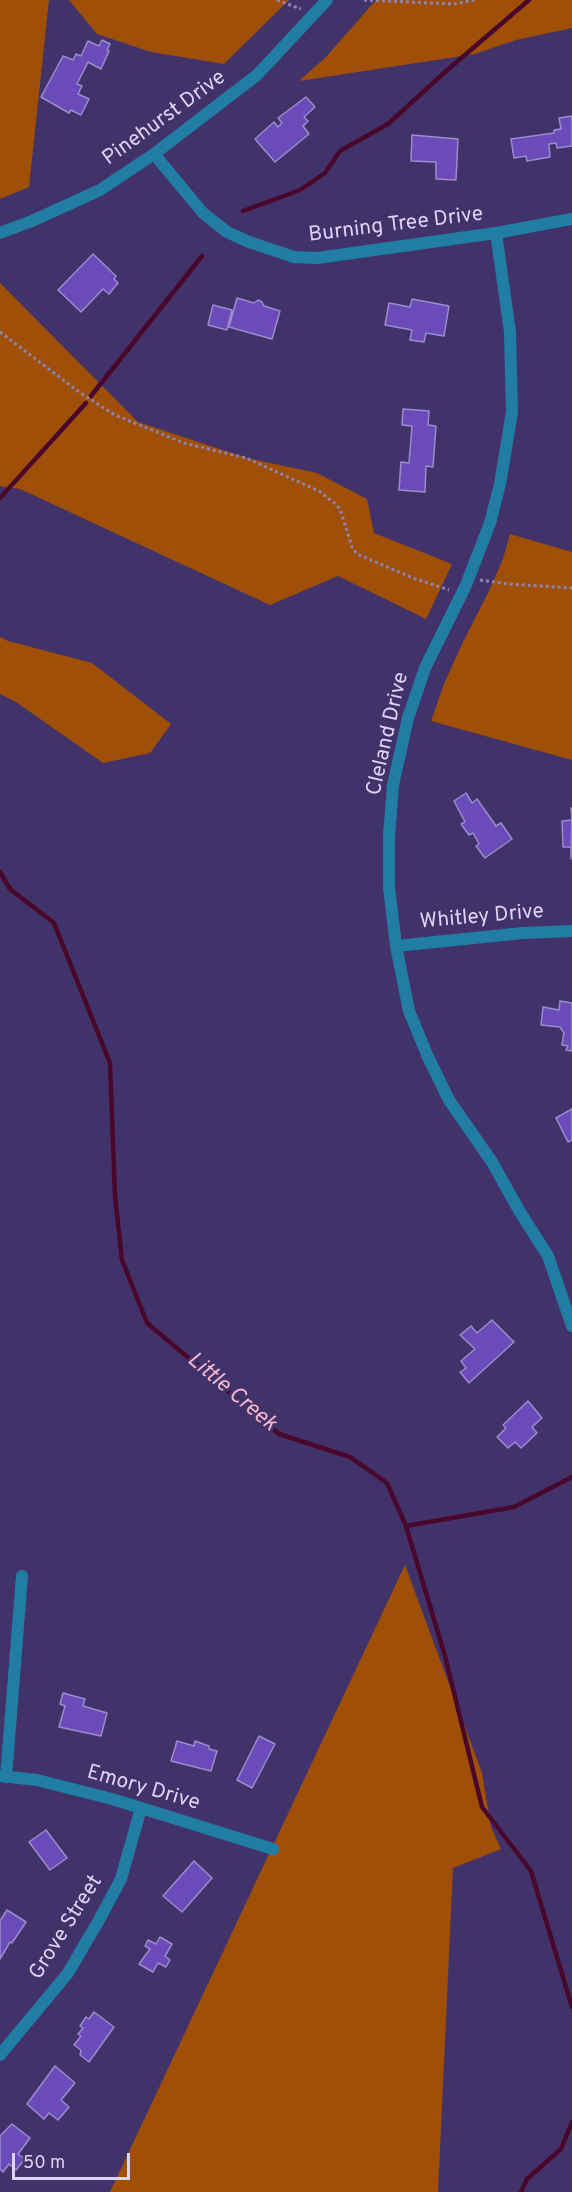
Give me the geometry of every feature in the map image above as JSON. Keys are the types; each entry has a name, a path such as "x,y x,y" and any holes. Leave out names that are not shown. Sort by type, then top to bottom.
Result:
{"street":[{"name":"Pinehurst Drive","path":"0,233 100,190 154,154 257,75 327,0"},
{"name":"Burning Tree Drive","path":"154,154 203,213 227,231 249,243 294,257 317,258 496,233 572,219"},
{"name":"Cleland Drive","path":"496,233 510,332 512,412 500,484 490,523 466,585 424,668 408,718 393,785 389,836 389,887 396,946 409,1011 428,1057 449,1100 492,1162 548,1256 572,1326"},
{"name":"Whitley Drive","path":"396,946 523,933 572,931"},
{"path":"3,1777 21,1576"},
{"name":"Emory Drive","path":"3,1777 37,1780 141,1808 273,1849"},
{"name":"Grove Street","path":"0,2055 68,1973 99,1920 121,1879 141,1808"}],"path":[{"path":"277,0 304,10"},
{"path":"364,0 454,4 475,0"},
{"path":"0,332 79,392 116,415 184,443 246,458 319,491 337,505 352,547 357,554 413,578 452,591"},
{"path":"481,580 572,588"}],"shaded area":[{"path":"0,0 49,0 29,187 0,199"},
{"path":"69,0 289,0 224,64 151,52 97,34"},
{"path":"376,0 572,0 572,28 516,40 475,54 299,81 326,57"},
{"path":"0,283 138,422 247,458 317,473 367,499 374,533 452,564 426,619 338,576 270,605 20,489 0,486"},
{"path":"510,534 572,552 572,760 431,721 444,684 503,559"},
{"path":"0,637 92,663 171,724 150,753 103,763 16,702 0,694"},
{"path":"405,1565 482,1773 491,1827 501,1849 453,1868 438,2192 110,2192"}],"building":[{"path":"102,40 110,44 101,69 88,62 77,84 82,86 78,94 89,99 81,115 71,110 69,113 41,97 63,56 73,60 76,54 81,56 88,41 99,46"},
{"path":"306,97 315,107 304,117 308,121 303,126 309,134 275,162 255,139 274,122 278,127 282,123 278,118"},
{"path":"572,116 572,146 557,148 556,143 549,144 550,157 527,161 526,156 514,158 511,139 554,133 554,130 561,129 559,118"},
{"path":"412,135 458,139 456,180 436,179 436,162 411,161"},
{"path":"93,254 116,276 114,279 118,283 109,294 103,289 81,312 58,290"},
{"path":"237,298 254,303 258,300 264,306 280,311 272,339 229,327"},
{"path":"412,299 449,306 444,336 426,333 424,342 410,340 412,330 385,325 389,303 410,307"},
{"path":"213,305 232,310 227,330 208,325"},
{"path":"403,409 429,411 428,425 436,426 433,467 426,466 425,492 399,490 401,462 409,463 412,426 402,425"},
{"path":"466,793 472,803 477,799 496,826 501,823 512,839 485,858 476,846 479,844 473,833 469,835 461,824 465,822 454,801"},
{"path":"572,820 571,859 571,847 563,847 562,821"},
{"path":"560,1001 572,1003 572,1051 566,1050 568,1046 562,1045 564,1033 560,1027 541,1025 543,1007 559,1010"},
{"path":"572,1109 572,1140 568,1142 556,1118"},
{"path":"492,1320 514,1342 469,1383 460,1372 466,1368 461,1361 475,1349 460,1335 471,1326 477,1333"},
{"path":"528,1401 542,1418 532,1427 537,1433 521,1448 515,1442 508,1448 497,1437 506,1428 503,1425"},
{"path":"63,1693 85,1699 83,1706 107,1713 101,1736 59,1727 65,1706 60,1704"},
{"path":"259,1736 275,1744 252,1788 237,1780"},
{"path":"177,1741 194,1746 195,1741 217,1751 211,1771 171,1761"},
{"path":"46,1830 67,1858 50,1870 29,1842"},
{"path":"194,1861 212,1878 182,1912 163,1896"},
{"path":"7,1910 26,1922 0,1959 0,1921"},
{"path":"160,1937 172,1944 165,1956 170,1960 166,1967 158,1963 153,1972 139,1964 150,1949 145,1946 148,1940 156,1944"},
{"path":"94,2012 114,2027 89,2062 80,2055 81,2050 74,2045 81,2036 78,2034 83,2028 80,2026 86,2017 89,2019"},
{"path":"55,2066 75,2083 61,2100 69,2107 58,2120 49,2113 44,2119 27,2104"},
{"path":"12,2124 30,2138 18,2154 25,2159 16,2170 9,2164 3,2172 0,2169 0,2136"}],"waterway":[{"path":"243,211 300,190 325,173 340,151 388,124 529,0"},
{"path":"91,396 202,256"},
{"path":"0,498 86,403"},
{"name":"Little Creek","path":"0,872 10,889 54,923 110,1063 115,1196 122,1260 147,1323 279,1434 350,1457 387,1483 406,1526 445,1656 482,1807 531,1871 572,2007"},
{"path":"406,1526 514,1507 572,1477"},
{"path":"521,2192 527,2179 561,2149 572,2122"}]}
